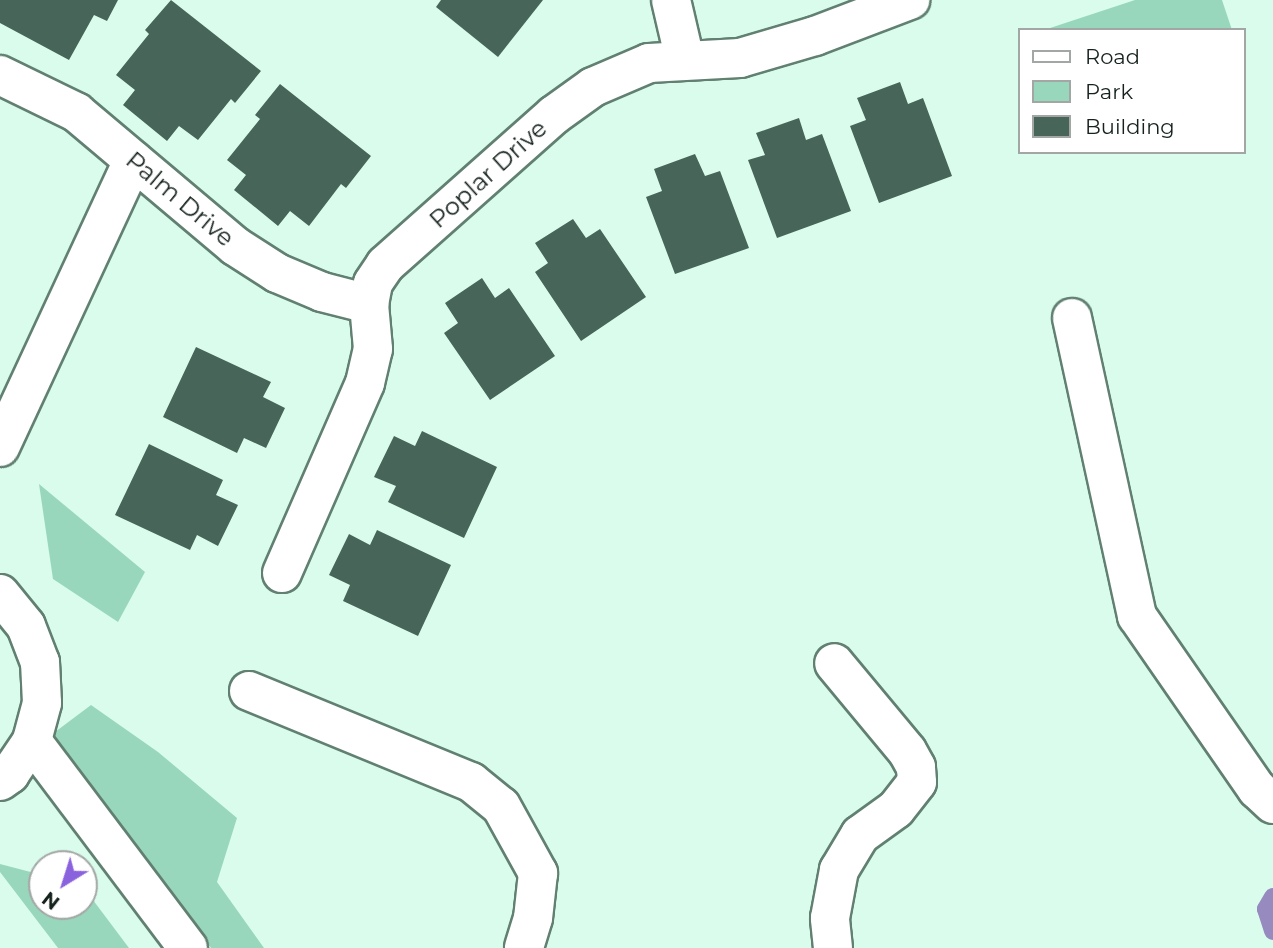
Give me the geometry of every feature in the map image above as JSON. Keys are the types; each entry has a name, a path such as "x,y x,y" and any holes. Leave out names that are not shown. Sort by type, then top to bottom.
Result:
{"lane":[{"path":"671,0 685,60"},
{"name":"Poplar Drive","path":"282,573 365,383 373,349 369,304 373,283 385,265 554,115 593,87 649,63 740,58 814,36 910,0"},
{"name":"Palm Drive","path":"0,75 76,112 235,246 277,273 322,292 369,304"},
{"path":"0,447 133,160"},
{"path":"1072,318 1137,616 1257,789 1273,804"},
{"path":"0,594 26,626 40,662 42,702 32,741 10,774 0,781"},
{"path":"833,948 830,918 839,870 860,835 896,808 916,782 916,767 907,751 834,663"},
{"path":"248,691 471,782 501,806 538,873 533,918 524,948"},
{"path":"32,741 188,948"}],"green space":[{"path":"1135,0 1222,0 1231,28 1050,28"},
{"path":"39,484 145,572 118,622 53,579"},
{"path":"91,705 158,752 237,818 217,882 264,948 211,948 184,909 47,738"},
{"path":"0,864 28,871 28,909 0,872"},
{"path":"98,907 129,948 58,948 37,920 98,920"}],"building":[{"path":"0,0 118,0 107,21 94,15 69,60 0,23"},
{"path":"171,0 261,71 235,103 231,99 198,140 179,126 167,141 123,105 135,90 116,75 149,34 145,30"},
{"path":"441,0 543,0 498,57 436,7"},
{"path":"900,82 908,104 923,98 952,176 879,203 850,126 866,120 857,98"},
{"path":"280,84 371,156 346,188 341,184 309,226 290,211 278,226 234,190 246,175 227,160 260,119 255,115"},
{"path":"799,118 806,140 822,134 851,211 777,238 748,160 765,155 756,133"},
{"path":"695,154 705,176 720,171 749,248 675,274 646,197 662,191 654,169"},
{"path":"573,219 586,238 600,229 646,297 581,341 535,272 548,263 535,243"},
{"path":"482,278 495,298 509,288 555,356 490,400 444,333 458,323 445,303"},
{"path":"196,347 271,382 263,397 285,408 266,448 244,438 237,453 163,417"},
{"path":"422,431 497,467 464,538 388,502 396,486 374,477 394,436 415,446"},
{"path":"149,444 223,480 216,495 238,505 218,546 197,535 190,550 115,515"},
{"path":"377,530 451,565 418,636 343,601 350,585 329,575 349,534 370,545"}],"waterway":[{"path":"1273,897 1266,909 1273,931"}]}
